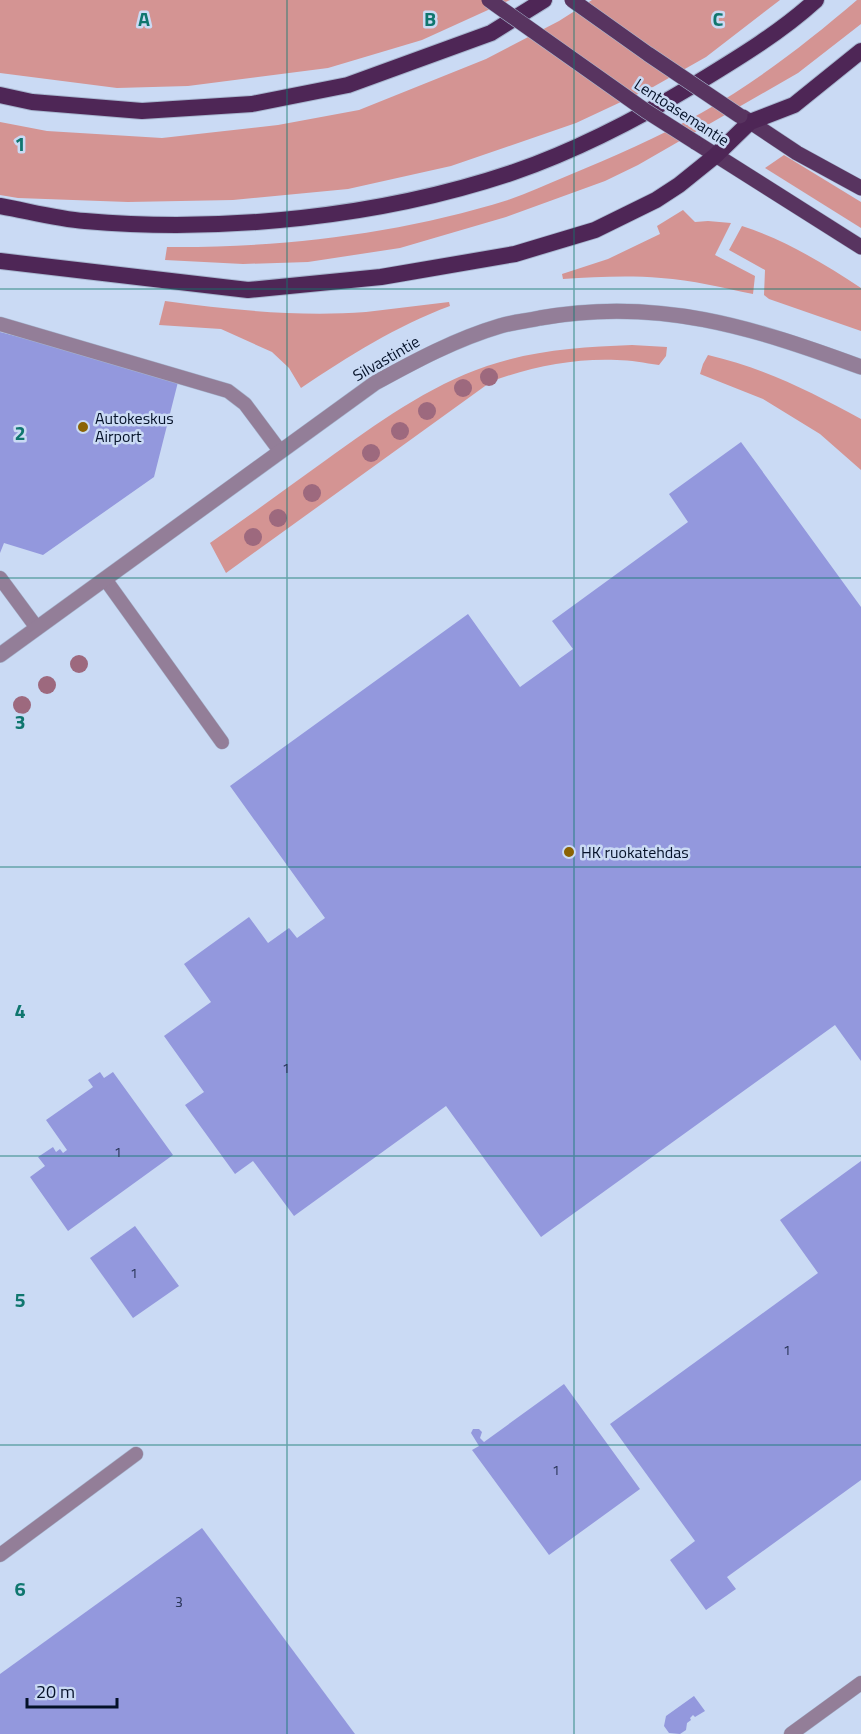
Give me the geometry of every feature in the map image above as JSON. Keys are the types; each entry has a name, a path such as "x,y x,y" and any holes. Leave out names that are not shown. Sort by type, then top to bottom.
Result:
{"highway":[{"path":"0,95 32,102 142,111 252,104 348,85 491,33 544,0"},
{"path":"0,206 82,221 150,225 279,221 414,199 514,172 589,142 668,100 742,56 816,0"},
{"path":"0,261 248,290 381,277 515,254 595,230 656,200 715,156 745,119 794,105 861,51"}],"main road":[{"name":"Lentoasemantie","path":"489,0 646,111 861,247"},
{"name":"Lentoasemantie","path":"572,0 648,54 797,153 861,188"}],"street":[{"name":"Silvastintie","path":"0,655 375,383 432,352 501,326 568,314 624,311 687,316 747,328 861,368"}],"lane":[{"path":"0,324 228,392 245,404 280,452"},
{"path":"0,578 38,628"},
{"path":"105,579 222,742"},
{"path":"0,1555 136,1454"},
{"path":"791,1734 861,1683"}],"shaded area":[{"path":"0,0 510,0 422,40 328,68 188,86 117,88 0,73"},
{"path":"592,0 780,0 706,57 653,87 576,123 451,166 348,189 233,200 128,202 18,198 0,195 0,122 47,131 162,138 278,125 359,110 486,59 559,21"},
{"path":"857,0 861,0 861,24 798,73 638,165 605,181 506,217 400,248 308,262 243,264 165,260 167,247 253,245 339,237 424,222 508,200 636,146 703,112 783,60"},
{"path":"784,155 861,202 861,228 765,168"},
{"path":"683,210 695,222 731,223 715,255 755,276 753,294 696,282 661,278 624,276 563,279 562,274 608,259 660,234 657,226"},
{"path":"742,226 803,253 861,288 861,331 769,299 764,295 765,270 729,250"},
{"path":"165,301 240,310 316,314 366,312 449,302 450,306 392,332 301,388 289,368 272,352 221,329 159,325"},
{"path":"632,345 667,347 666,356 659,365 622,360 585,360 538,368 492,381 226,573 210,543 383,420 423,395 465,374 522,356 577,348"},
{"path":"708,355 729,360 787,382 861,419 861,470 820,434 763,399 700,374"}],"building":[{"name":"Autokeskus Airport","path":"0,332 179,378 154,477 43,555 4,543 0,553"},
{"name":"HK ruokatehdas","path":"741,442 861,607 861,1061 835,1025 541,1237 446,1106 294,1216 253,1161 235,1174 185,1105 204,1092 164,1036 211,1002 184,964 249,917 268,943 289,928 297,938 325,918 230,786 468,614 520,687 573,649 552,621 688,522 669,494"},
{"path":"100,1072 104,1078 113,1072 173,1155 68,1231 30,1177 45,1166 38,1157 53,1147 56,1152 60,1149 63,1153 67,1150 46,1120 93,1087 88,1080"},
{"path":"861,1161 861,1480 727,1577 736,1589 706,1610 670,1560 695,1541 610,1424 818,1273 780,1220"},
{"path":"135,1226 179,1286 133,1318 90,1258"},
{"path":"564,1384 640,1489 549,1555 472,1450 479,1446 471,1433 473,1429 479,1429 482,1432 480,1438 484,1442"},
{"path":"202,1528 355,1734 0,1734 0,1674"},
{"path":"694,1696 705,1711 695,1717 693,1715 687,1723 686,1730 680,1734 669,1733 664,1726 666,1716"}],"place":[{"name":"Autokeskus Airport","path":"83,427"},
{"name":"HK ruokatehdas","path":"569,852"}]}
